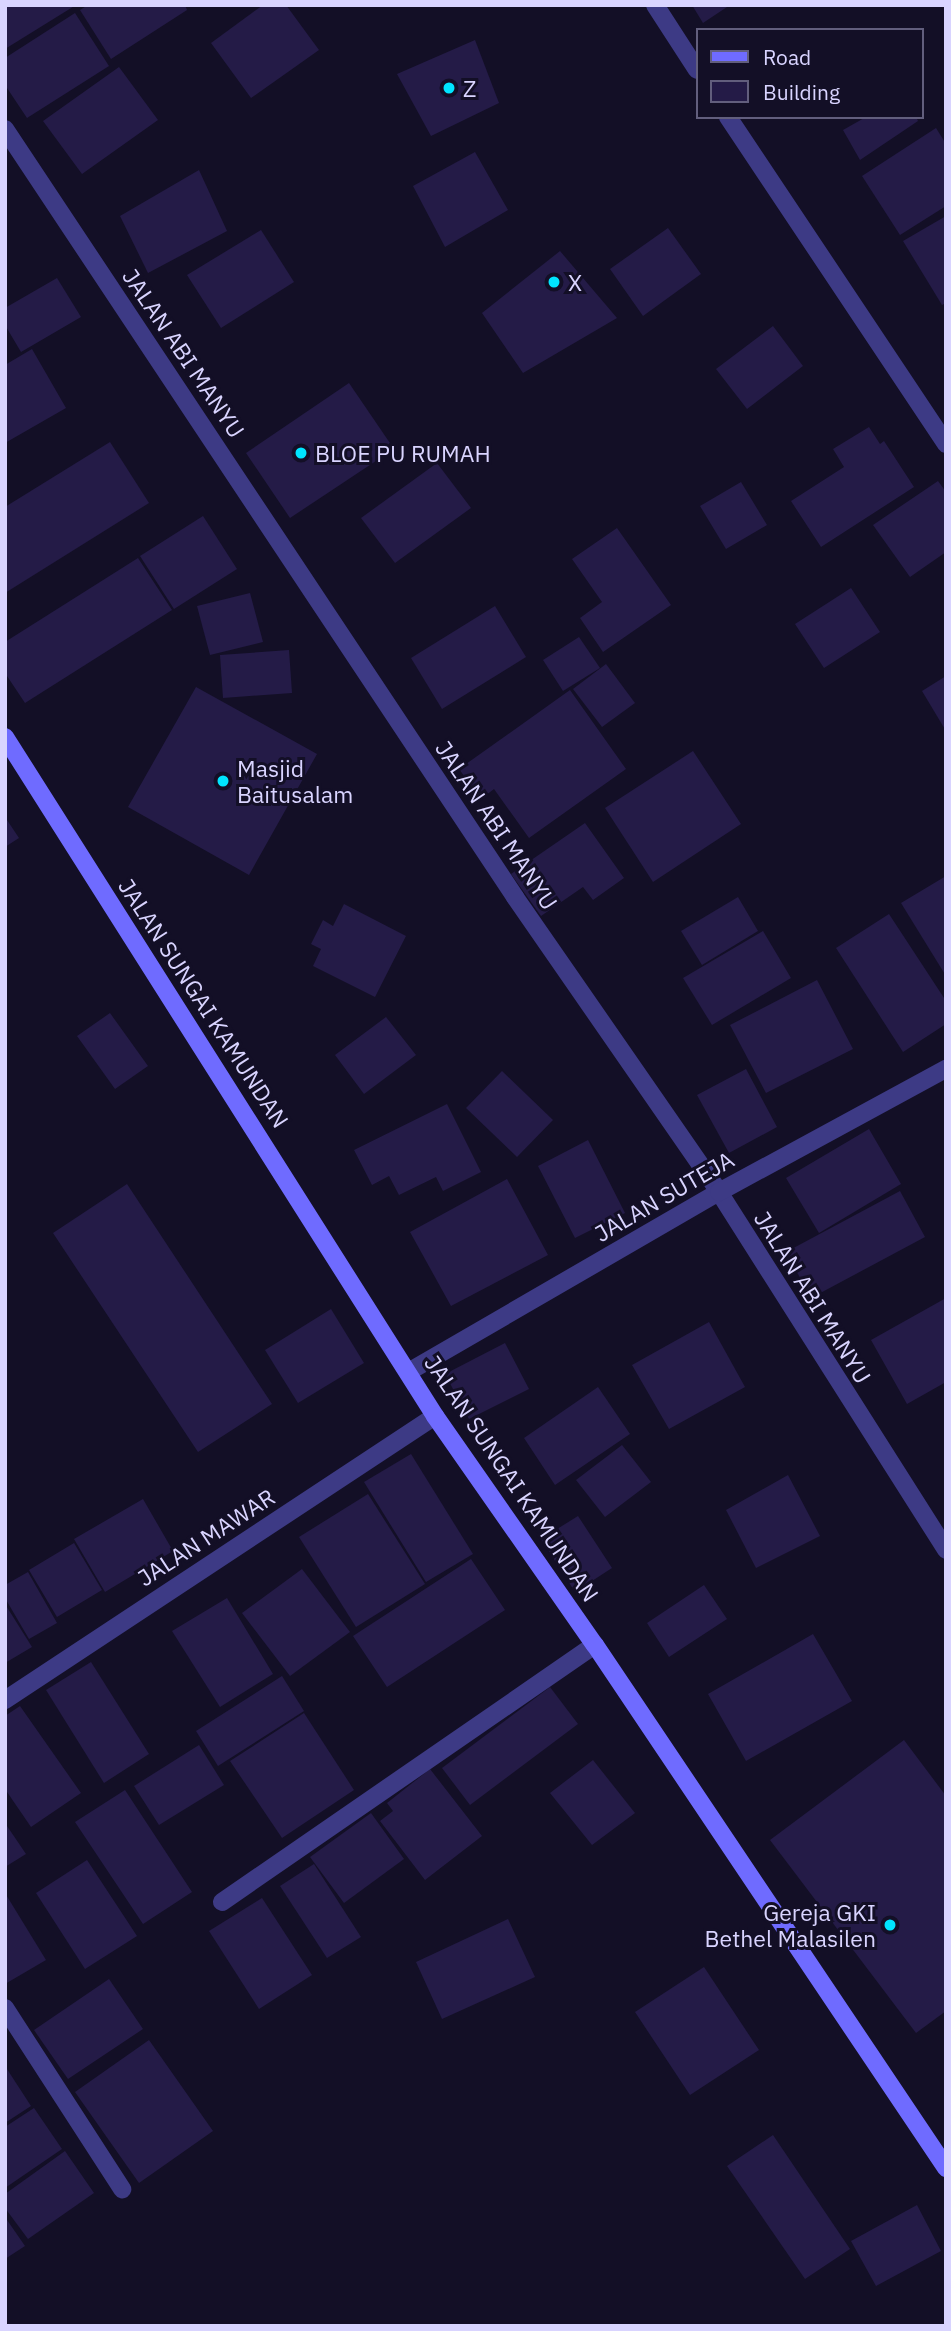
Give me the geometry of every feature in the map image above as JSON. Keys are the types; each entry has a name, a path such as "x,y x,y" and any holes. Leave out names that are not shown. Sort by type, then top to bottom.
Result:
{"main road":[{"name":"JALAN SUNGAI KAMUNDAN","path":"5,737 410,1371 435,1416 595,1645 946,2168"}],"street":[{"path":"655,5 696,68"},
{"path":"729,119 946,444"},
{"name":"JALAN ABI MANYU","path":"5,129 515,897 719,1192 946,1550"},
{"name":"JALAN SUTEJA","path":"410,1371 719,1192 946,1069"},
{"name":"JALAN MAWAR","path":"5,1700 435,1416"},
{"path":"222,1902 595,1645"},
{"path":"5,2008 122,2189"}],"building":[{"path":"5,5 76,5 5,49"},
{"path":"88,5 185,5 187,10 111,59 80,10"},
{"path":"263,5 286,5 319,50 251,98 211,43"},
{"path":"692,5 730,5 703,23"},
{"path":"75,13 109,66 27,118 5,85 5,58"},
{"name":"Z","path":"475,40 499,103 431,136 397,74"},
{"path":"119,67 158,120 82,174 43,121"},
{"path":"862,119 918,121 860,160 843,130"},
{"path":"936,128 946,144 946,206 900,235 862,176"},
{"path":"475,152 508,210 445,247 413,186"},
{"path":"199,170 227,231 148,273 120,216"},
{"path":"946,216 946,303 942,305 903,241"},
{"path":"668,228 701,274 643,316 610,269"},
{"path":"261,230 294,282 221,328 187,275"},
{"name":"X","path":"560,251 617,318 523,373 482,313"},
{"path":"57,278 81,317 21,352 5,325 5,308"},
{"path":"773,326 803,366 747,409 716,369"},
{"path":"32,349 66,408 5,443 5,365"},
{"path":"349,383 394,449 290,518 246,453"},
{"path":"869,427 880,444 884,441 914,487 821,547 791,501 844,467 833,449"},
{"path":"110,442 149,503 5,593 5,507"},
{"path":"437,463 471,508 395,563 361,518"},
{"path":"938,481 946,492 946,552 910,577 873,525"},
{"path":"741,482 767,525 726,549 700,506"},
{"path":"203,516 237,569 174,609 140,556"},
{"path":"617,528 671,605 603,652 580,618 602,602 572,559"},
{"path":"138,558 172,610 25,703 5,673 5,642"},
{"path":"851,588 880,632 824,668 795,624"},
{"path":"250,593 263,642 210,655 197,606"},
{"path":"495,606 526,657 442,709 411,658"},
{"path":"579,637 600,668 563,691 543,660"},
{"path":"289,650 292,693 223,698 220,655"},
{"path":"606,664 635,703 602,727 573,689"},
{"path":"946,676 946,731 922,691"},
{"name":"Masjid Baitusalam","path":"196,687 317,754 249,875 128,807"},
{"path":"570,690 626,769 529,838 494,789 481,799 459,769"},
{"path":"693,751 741,824 653,882 605,808"},
{"path":"5,817 19,838 5,847"},
{"path":"585,823 624,878 593,900 583,887 541,916 511,874"},
{"path":"946,876 946,976 901,903"},
{"path":"738,897 758,931 702,965 681,931"},
{"path":"344,904 406,936 375,997 313,966 321,949 311,944 323,920 333,926"},
{"path":"889,914 946,1001 946,1024 903,1052 836,948"},
{"path":"763,931 791,978 712,1025 683,978"},
{"path":"817,980 853,1049 766,1093 730,1025"},
{"path":"110,1013 148,1066 115,1089 77,1036"},
{"path":"386,1017 416,1055 364,1094 335,1055"},
{"path":"746,1069 777,1127 729,1153 697,1095"},
{"path":"502,1071 553,1120 517,1157 466,1108"},
{"path":"447,1104 481,1172 443,1191 436,1177 399,1195 389,1176 372,1185 354,1150"},
{"path":"869,1129 901,1184 819,1233 786,1178"},
{"path":"588,1140 625,1213 575,1238 538,1166"},
{"path":"507,1179 548,1255 451,1306 410,1232"},
{"path":"127,1184 272,1404 198,1452 53,1233"},
{"path":"900,1191 925,1237 811,1298 786,1252"},
{"path":"946,1298 946,1382 907,1404 871,1340"},
{"path":"331,1309 364,1363 298,1403 265,1350"},
{"path":"709,1322 745,1387 669,1429 632,1365"},
{"path":"505,1343 529,1389 469,1419 445,1374"},
{"path":"598,1387 630,1434 555,1485 524,1438"},
{"path":"622,1445 651,1482 605,1517 576,1480"},
{"path":"411,1454 473,1554 426,1582 364,1482"},
{"path":"788,1475 820,1536 756,1568 726,1510"},
{"path":"368,1494 425,1584 356,1627 299,1537"},
{"path":"143,1499 173,1551 105,1592 74,1539"},
{"path":"578,1516 612,1568 575,1592 541,1539"},
{"path":"74,1543 102,1590 57,1617 29,1570"},
{"path":"471,1559 505,1610 387,1687 353,1636"},
{"path":"302,1569 350,1632 290,1676 242,1613"},
{"path":"28,1572 57,1623 29,1639 5,1598 5,1585"},
{"path":"704,1585 727,1619 669,1657 647,1623"},
{"path":"227,1598 273,1674 220,1707 172,1631"},
{"path":"5,1604 32,1647 5,1663"},
{"path":"813,1634 852,1701 746,1761 708,1694"},
{"path":"91,1662 149,1754 104,1783 46,1690"},
{"path":"282,1676 304,1711 218,1766 196,1731"},
{"path":"550,1687 578,1724 470,1805 442,1768"},
{"path":"20,1706 81,1793 31,1827 5,1789 5,1716"},
{"path":"304,1713 354,1790 282,1838 230,1761"},
{"name":"Gereja GKI Bethel Malasilen","path":"904,1740 946,1796 946,2011 916,2033 770,1840"},
{"path":"199,1745 224,1785 159,1825 134,1786"},
{"path":"593,1760 635,1813 592,1845 550,1793"},
{"path":"430,1769 482,1836 425,1880 380,1821 393,1811 387,1803"},
{"path":"125,1790 192,1892 143,1924 75,1822"},
{"path":"371,1813 404,1859 344,1903 310,1857"},
{"path":"5,1823 26,1854 5,1867"},
{"path":"87,1860 137,1936 85,1969 36,1893"},
{"path":"314,1864 361,1937 327,1958 280,1886"},
{"path":"5,1893 46,1960 5,1984"},
{"path":"262,1898 312,1975 259,2009 209,1931"},
{"path":"508,1919 535,1977 442,2019 416,1962"},
{"path":"704,1967 759,2050 690,2095 635,2012"},
{"path":"109,1979 143,2029 68,2079 34,2030"},
{"path":"149,2040 213,2131 139,2183 75,2092"},
{"path":"5,2066 31,2106 5,2123"},
{"path":"34,2108 62,2149 5,2188 5,2127"},
{"path":"773,2135 850,2249 805,2279 727,2166"},
{"path":"65,2151 94,2193 28,2239 5,2208 5,2194"},
{"path":"917,2205 941,2251 876,2286 851,2241"},
{"path":"5,2217 25,2246 5,2259"}],"place":[{"name":"Z","path":"449,88"},
{"name":"X","path":"554,282"},
{"name":"BLOE PU RUMAH","path":"301,453"},
{"name":"Masjid Baitusalam","path":"223,781"},
{"name":"Gereja GKI Bethel Malasilen","path":"890,1925"}]}
